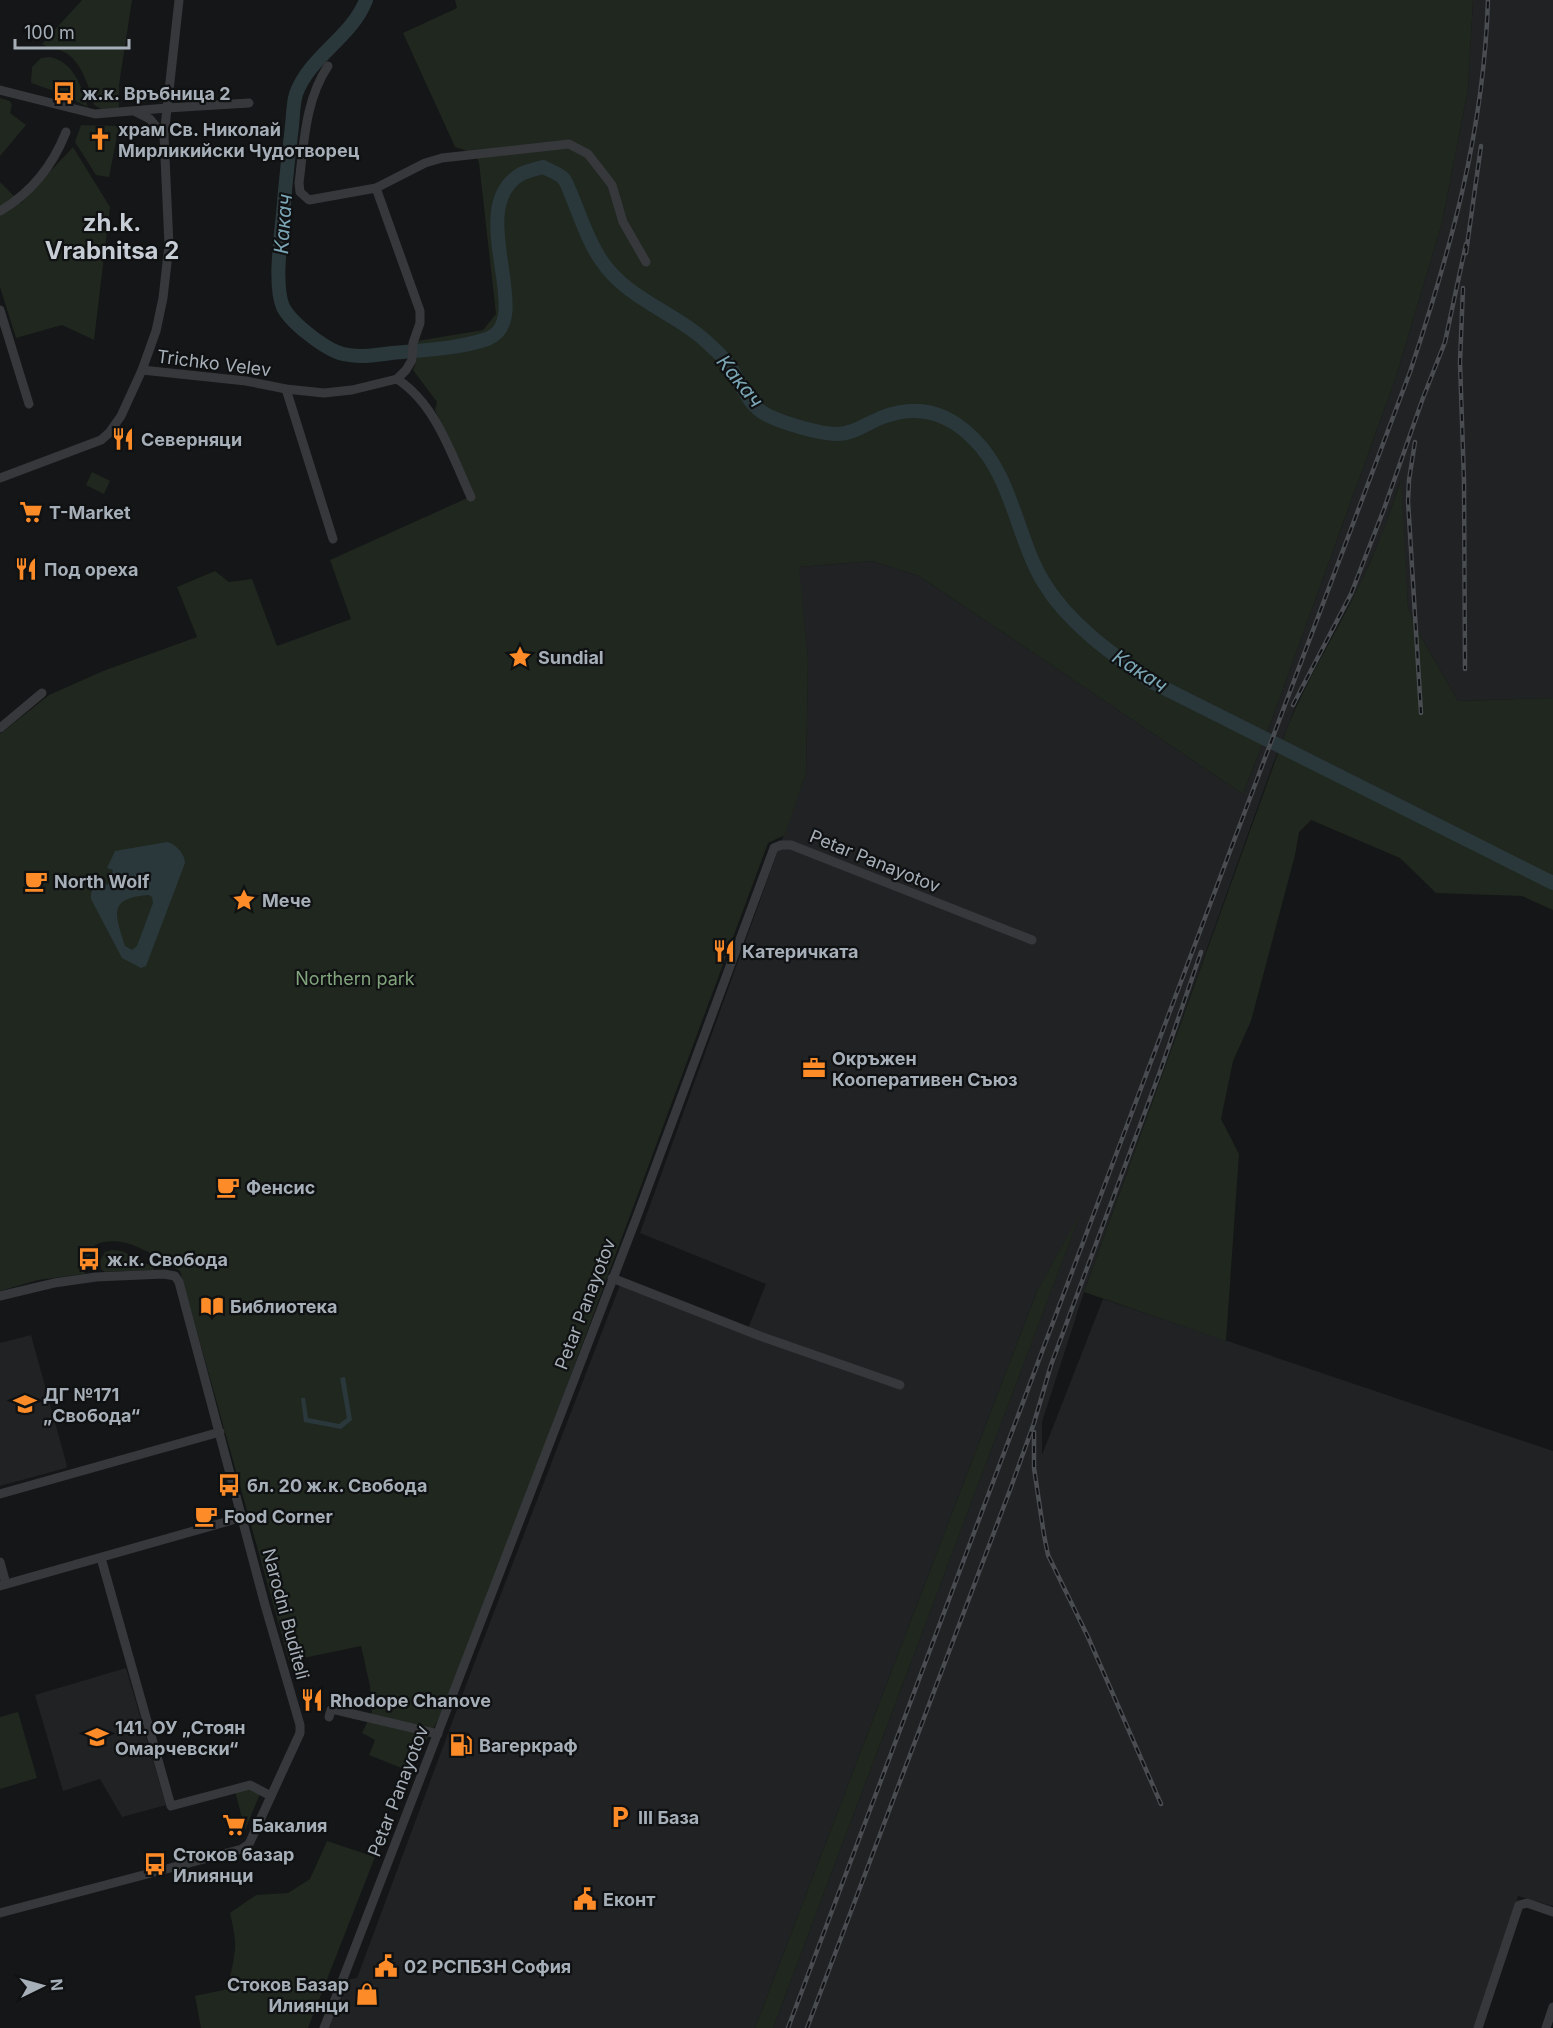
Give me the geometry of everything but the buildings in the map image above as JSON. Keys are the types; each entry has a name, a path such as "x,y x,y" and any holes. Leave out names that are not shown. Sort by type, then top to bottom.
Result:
{"street":[{"name":"Trichko Velev","path":"179,0 164,136 167,265 156,331 141,370 246,381 286,389 324,393 352,390 397,379"},
{"path":"328,66 315,88 310,103 298,183 300,192 309,200 376,188 425,163 442,159 569,144 588,154 612,185 623,222 645,262"},
{"path":"0,90 95,114 249,103"},
{"path":"136,112 150,119 164,136"},
{"path":"0,211 26,193 50,166 66,132"},
{"path":"376,188 420,311 420,323 412,343 412,360 397,379 416,394 427,408 471,497"},
{"path":"0,310 29,404"},
{"path":"0,478 101,440 110,433 121,416 141,370"},
{"name":"Trichko Velev","path":"286,389 333,539"},
{"path":"0,728 42,693"},
{"name":"Petar Panayotov","path":"324,2028 636,1219 774,848 786,844 791,845 1032,940"},
{"name":"Narodni Buditeli","path":"0,1296 54,1283 96,1277 164,1274 175,1276 182,1292 265,1605 300,1725 300,1733 249,1844 242,1849 0,1913"},
{"path":"612,1278 760,1336 900,1385"},
{"path":"0,1494 220,1432"},
{"path":"0,1562 3,1585 243,1517"},
{"path":"101,1558 171,1806 250,1785 271,1796"},
{"path":"329,1717 331,1710 336,1710 438,1734"},
{"path":"1478,2028 1521,1903 1553,1912"},
{"path":"1546,2028 1553,2007"}],"shaded area":[{"path":"1473,0 1553,0 1553,698 1458,701 1415,626 1408,607 1400,482 1383,532 1361,583 1302,690 1273,764 1084,1292 1042,1422 1042,1455 1103,1299 1553,1451 1553,1906 1518,1896 1476,2028 773,2028 1079,1217 1037,1291 755,2028 324,2028 342,1981 357,1978 469,1677 620,1285 747,1331 766,1284 640,1233 806,773 808,660 798,567 872,561 919,576 1243,794 1396,377 1442,223 1468,89"},
{"path":"167,842 177,847 185,860 146,966 141,968 122,958 91,899 95,880 108,885 113,870 107,868 115,851","holes":["149,895 153,903 137,946 132,950 125,946 119,925 117,917 120,904 135,897"]},
{"name":"ДГ №171 „Свобода“","path":"31,1335 67,1466 0,1486 0,1343"},
{"path":"345,1377 352,1420 341,1429 304,1422 301,1398 305,1398 308,1418 339,1424 347,1418 340,1378"},
{"name":"141. ОУ „Стоян Омарчевски“","path":"126,1668 166,1805 122,1817 100,1779 63,1791 35,1695"}],"green space":[{"path":"82,0 132,0 119,85 119,111 108,113 94,105 87,83 75,61 64,52 42,44"},
{"name":"Northern park","path":"455,0 1473,0 1468,89 1442,223 1396,377 1243,794 919,576 872,561 799,567 808,660 806,773 785,835 768,843 541,1456 442,1713 409,1771 369,1755 375,1740 362,1733 372,1712 370,1686 361,1646 289,1661 180,1271 139,1248 117,1242 106,1242 95,1245 84,1274 38,1280 0,1291 0,734 49,695 103,671 197,637 177,587 215,571 229,582 252,579 277,646 351,619 330,560 474,495 435,410 437,402 413,370 417,360 417,341 483,330 496,314 479,163 476,154 455,147 403,33 457,8"},
{"path":"50,57 71,69 88,107 31,83 32,67 41,58"},
{"path":"0,98 10,101 12,105 10,113 26,125 0,156"},
{"path":"81,125 119,126 109,177 96,175 75,142"},
{"path":"73,147 110,207 94,340 62,325 16,338 0,287 0,182 21,203"},
{"path":"92,472 110,481 104,494 86,485"},
{"path":"1401,480 1408,607 1415,626 1458,701 1553,698 1553,910 1522,896 1436,893 1400,858 1311,820 1299,832 1251,1021 1233,1061 1221,1119 1239,1154 1226,1341 1084,1292 1287,728 1366,571"},
{"path":"1081,1212 773,2028 755,2028 1037,1291"},
{"path":"122,1251 153,1267 154,1270 105,1272 101,1269 100,1261 105,1252"},
{"path":"18,1712 37,1778 0,1789 0,1717"},
{"path":"251,1787 260,1794 245,1830 235,1791"},
{"path":"327,1841 375,1857 308,2028 201,2028 195,1996 228,1989 235,1945 230,1913 256,1895 288,1893 310,1879"}],"waterway":[{"name":"Какач","path":"366,0 351,25 310,69 302,81 294,102 278,271 283,307 293,321 310,335 343,354 361,356 452,347 487,339 501,328 506,310 498,236 498,212 505,190 521,174 543,167 559,175 568,186 592,245 612,274 639,296 698,334 723,357 749,399 760,411 791,425 837,434 855,430 883,417 908,411 931,413 953,422 973,438 997,471 1035,565 1054,598 1106,649 1150,681 1553,883"}],"railway":[{"path":"788,2028 1410,372 1439,280 1463,189 1480,96 1488,0"},
{"path":"1466,253 1481,146"},
{"path":"1293,705 1351,594 1384,509 1445,342 1466,244"},
{"path":"1463,288 1460,362 1464,481 1465,669"},
{"path":"1415,442 1408,501 1421,713"},
{"path":"807,2028 1010,1490 1034,1423 1051,1365 1161,1069 1201,952"},
{"path":"1034,1432 1034,1468 1048,1555 1088,1637 1161,1804"}],"place":[{"name":"ж.к. Връбница 2","path":"64,93"},
{"name":"храм Св. Николай Мирликийски Чудотворец","path":"100,139"},
{"name":"Северняци","path":"123,439"},
{"name":"T-Market","path":"31,512"},
{"name":"Под ореха","path":"26,569"},
{"name":"Sundial","path":"520,657"},
{"name":"North Wolf","path":"36,881"},
{"name":"Мече","path":"244,900"},
{"name":"Катеричката","path":"724,951"},
{"name":"Окръжен Кооперативен Съюз","path":"814,1068"},
{"name":"Фенсис","path":"228,1187"},
{"name":"ж.к. Свобода","path":"89,1259"},
{"name":"Библиотека","path":"212,1306"},
{"name":"ДГ №171 „Свобода“","path":"25,1404"},
{"name":"бл. 20 ж.к. Свобода","path":"229,1485"},
{"name":"Food Corner","path":"206,1516"},
{"name":"Rhodope Chanove","path":"312,1700"},
{"name":"141. ОУ „Стоян Омарчевски“","path":"97,1737"},
{"name":"Вагеркраф","path":"461,1745"},
{"name":"III База","path":"620,1817"},
{"name":"Бакалия","path":"234,1825"},
{"name":"Стоков базар Илиянци","path":"155,1864"},
{"name":"Еконт","path":"585,1899"},
{"name":"02 РСПБЗН София","path":"386,1966"},
{"name":"Стоков Базар Илиянци","path":"367,1994"}],"district":[{"name":"zh.k. Vrabnitsa 2","path":"112,236"}]}
